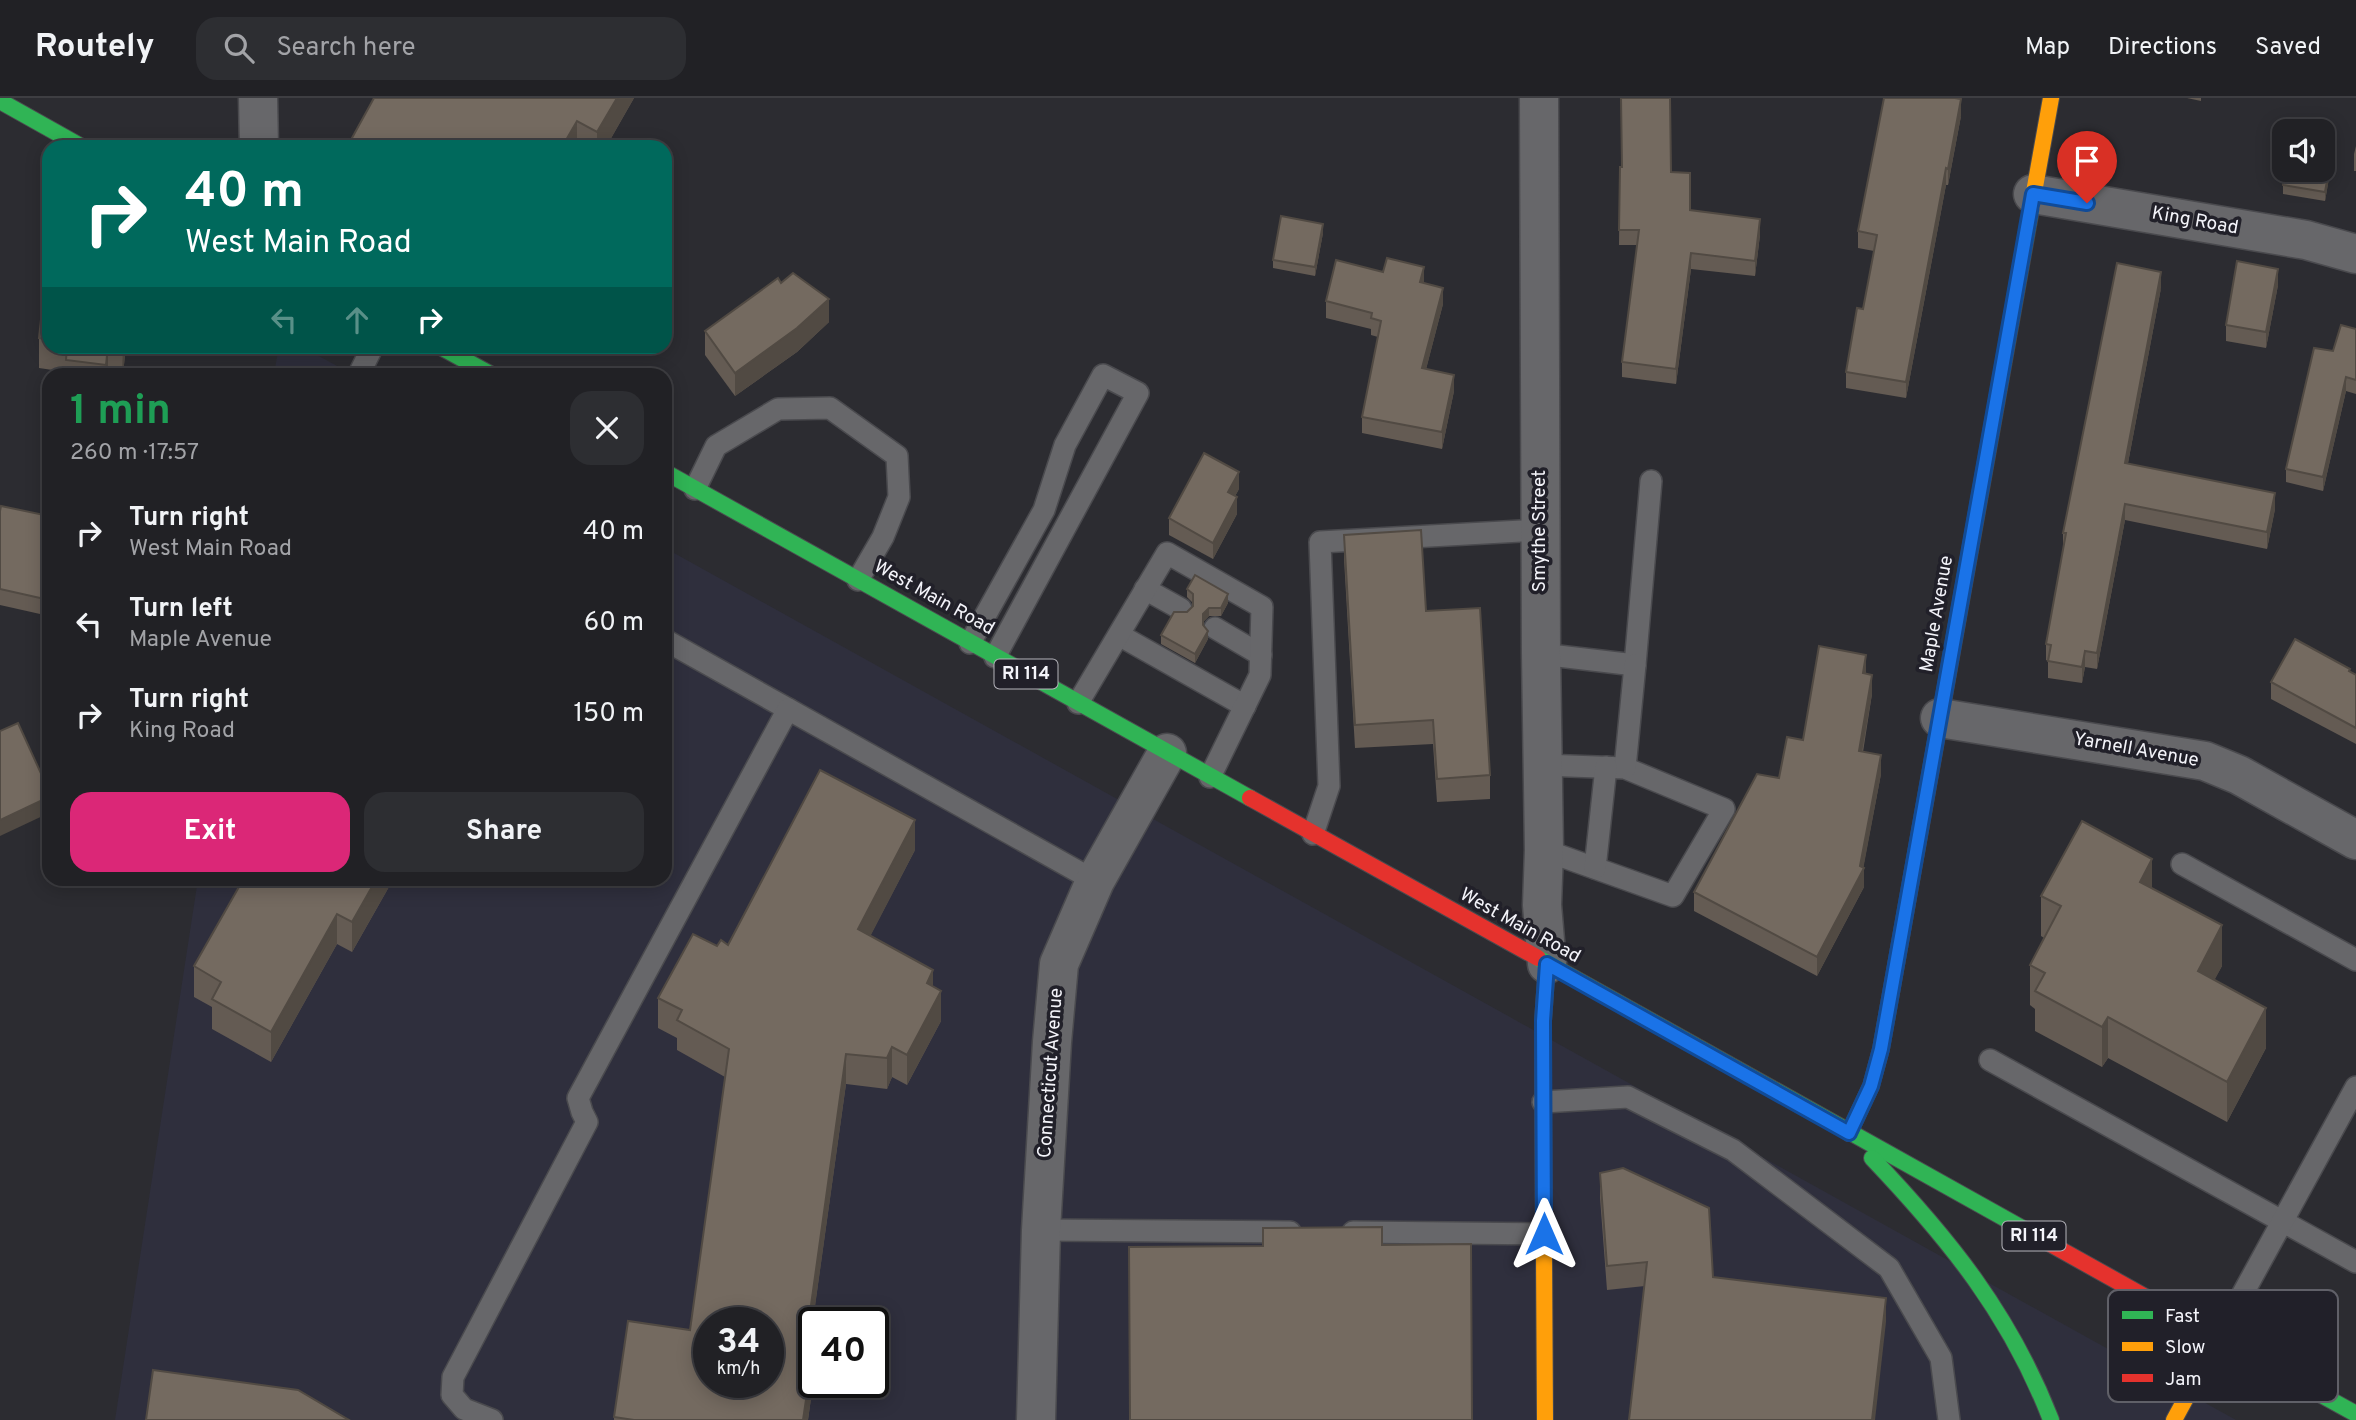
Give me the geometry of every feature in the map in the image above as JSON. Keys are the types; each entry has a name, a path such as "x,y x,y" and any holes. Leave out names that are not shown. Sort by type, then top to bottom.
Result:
{"main road":[{"name":"Maple Avenue","path":"1849,1133 1871,1086 1881,1049 2051,98"},
{"path":"0,101 70,140"},
{"path":"454,354 479,368"},
{"name":"West Main Road","path":"672,476 2130,1290"},
{"path":"1545,1420 1543,1021 1547,964"},
{"path":"1849,1133 1949,1246 1986,1296 2024,1356 2051,1420"},
{"path":"2174,1420 2184,1402"},
{"name":"West Main Road","path":"2334,1402 2356,1414"}],"street":[{"path":"258,98 259,140"},
{"name":"Smythe Street","path":"1539,98 1544,850 1542,905 1547,964"},
{"name":"King Road","path":"2033,194 2306,240 2356,254"},
{"name":"Yarnell Avenue","path":"1940,718 2205,761 2239,775 2356,840"},
{"name":"Connecticut Avenue","path":"1036,1420 1041,1230 1059,964 1096,881 1167,753"}],"lane":[{"path":"970,643 1044,510 1065,445 1103,375 1138,393 995,657"},
{"path":"695,489 716,446 747,427 778,409 830,408 897,456 899,497 883,537 858,580"},
{"path":"1595,869 1635,665 1651,481"},
{"path":"1313,834 1329,786 1320,542 1541,530"},
{"path":"1078,703 1167,553 1262,607 1261,675 1210,777"},
{"path":"1145,589 1181,609"},
{"path":"1215,628 1261,655"},
{"path":"1119,635 1245,706"},
{"path":"672,644 1096,881"},
{"path":"1541,654 1635,665"},
{"path":"492,1420 464,1409 452,1395 453,1377 587,1122 578,1098 788,709"},
{"path":"1542,765 1615,768 1724,809 1673,896 1544,850"},
{"path":"2182,864 2356,960"},
{"path":"1990,1059 2356,1262"},
{"path":"2245,1290 2356,1087"},
{"path":"1543,1102 1628,1097 1733,1150 1889,1268 1941,1358 1949,1420"},
{"path":"1041,1230 1313,1232"},
{"path":"1339,1232 1544,1234"}],"shaded area":[{"path":"278,354 315,354 341,368 275,368"},
{"path":"672,552 2108,1349 2108,1402 2204,1402 2236,1420 115,1420 197,886 672,886"}],"building":[{"path":"374,98 617,98 597,132 577,121 566,140 351,140"},
{"path":"1621,98 1670,98 1671,172 1690,173 1690,210 1760,219 1755,261 1691,253 1676,369 1622,362 1639,230 1619,230"},
{"path":"1884,98 1961,99 1906,382 1846,372 1857,308 1863,309 1877,235 1858,231"},
{"path":"2283,182 2327,182 2325,192 2283,185"},
{"path":"1281,216 1323,224 1315,267 1273,260"},
{"path":"1387,258 1424,267 1420,282 1443,288 1422,368 1454,375 1442,432 1362,417 1381,321 1371,318 1372,313 1326,301 1336,260 1383,272"},
{"path":"2237,261 2278,269 2266,332 2226,325"},
{"path":"2117,263 2161,272 2125,463 2275,493 2267,532 2125,504 2097,653 2085,651 2082,667 2048,661 2051,645 2046,644 2066,533 2063,533"},
{"path":"793,273 829,299 797,328 735,373 705,331 778,278 781,283"},
{"path":"42,310 42,338 39,338"},
{"path":"2341,325 2356,329 2356,380 2346,377 2323,477 2286,469 2314,348 2333,351"},
{"path":"66,354 107,354 106,365 66,360"},
{"path":"1204,453 1239,472 1228,492 1237,497 1213,543 1169,518"},
{"path":"1,506 42,515 42,598 0,589"},
{"path":"1421,530 1426,611 1480,608 1490,775 1437,779 1433,720 1355,725 1344,535"},
{"path":"1195,575 1228,594 1221,608 1209,608 1203,614 1203,625 1208,631 1195,654 1161,635 1174,612 1187,612 1193,606 1193,594 1187,589"},
{"path":"2295,639 2350,669 2349,671 2356,675 2356,728 2271,682"},
{"path":"1819,646 1866,655 1863,673 1872,675 1859,751 1881,755 1860,866 1864,868 1817,957 1694,892 1757,774 1779,778 1787,737 1803,740"},
{"path":"18,723 42,776 42,800 0,820 0,731"},
{"path":"820,770 915,820 858,929 933,970 927,983 941,991 907,1055 892,1047 887,1058 846,1054 811,1307 798,1307 798,1398 806,1398 803,1420 634,1420 614,1417 628,1321 690,1330 693,1308 693,1398 784,1398 784,1307 693,1307 729,1049 677,1020 682,1010 658,998 693,934 717,946 721,940 728,945"},
{"path":"2082,821 2152,859 2140,882 2222,925 2198,971 2266,1008 2227,1082 2108,1017 2102,1027 2035,991 2045,973 2030,965 2061,906 2041,896"},
{"path":"239,886 372,886 352,922 337,914 271,1032 212,999 221,982 194,966"},
{"path":"1623,1168 1709,1208 1713,1277 1886,1298 1872,1420 1629,1420 1647,1262 1607,1266 1600,1173"},
{"path":"1382,1227 1382,1245 1471,1244 1472,1420 1130,1420 1129,1247 1263,1246 1263,1228"},
{"path":"153,1370 298,1390 349,1420 146,1420"}],"traffic: fast":[{"path":"0,101 70,140"},
{"path":"1849,1133 1871,1086 1881,1049 2031,209"},
{"path":"454,354 479,368"},
{"path":"672,476 1250,798"},
{"path":"1538,958 2029,1232"},
{"path":"1543,1086 1543,1021 1547,964"},
{"path":"1872,1158 1927,1218 1997,1312 2017,1346 2051,1420"},
{"path":"2334,1402 2356,1414"}],"traffic: slow":[{"path":"2031,209 2051,98"},
{"path":"1543,1086 1545,1420"},
{"path":"2174,1420 2184,1402"}],"traffic: jam":[{"path":"1250,798 1538,958"},
{"path":"2029,1232 2133,1290"}],"route":[{"path":"1544,1234 1543,1021 1547,964 1849,1133 1865,1102 1881,1049 2033,194 2087,203"}]}
